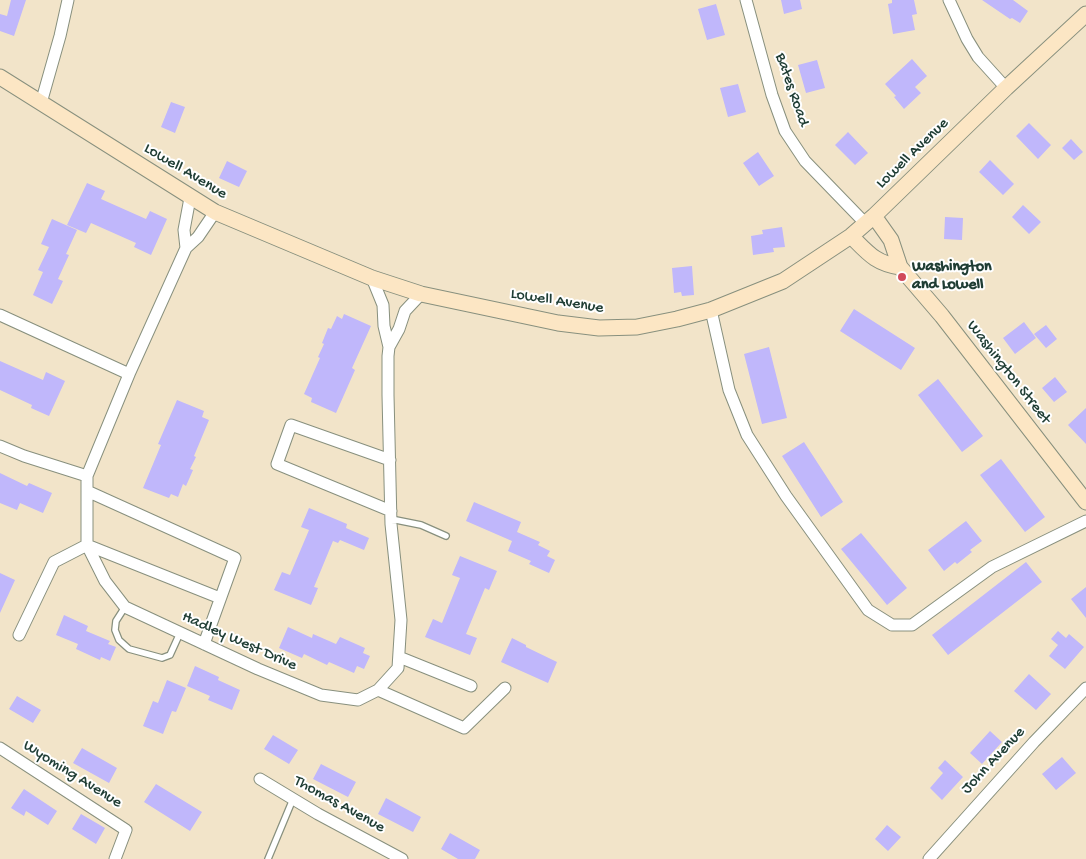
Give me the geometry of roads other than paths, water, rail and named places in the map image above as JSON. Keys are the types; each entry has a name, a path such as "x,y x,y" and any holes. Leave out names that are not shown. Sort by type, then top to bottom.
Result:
{"main road":[{"name":"Lowell Avenue","path":"0,77 215,212 372,278 421,294 558,323 599,328 637,327 711,310 784,281 851,236 1086,14"},
{"name":"Washington Street","path":"870,220 890,240 900,267 942,316 1086,502"},
{"path":"851,236 868,253 884,264 900,267"}],"street":[{"path":"41,103 68,0"},
{"name":"Bates Road","path":"746,0 772,96 785,131 805,161 870,220"},
{"path":"949,0 978,56 1006,88"},
{"name":"Hadley West Drive","path":"186,248 184,230 190,198"},
{"name":"Hadley West Drive","path":"215,212 198,237 186,248 129,374 87,476 87,545 105,581 125,607 320,695 358,700 378,690 398,668 401,620 391,515 389,347 384,326 383,305 372,278"},
{"name":"Hadley West Drive","path":"389,347 405,311 421,294"},
{"path":"711,310 729,390 747,435 786,496 868,610 892,625 912,625 992,567 1086,521"},
{"path":"0,315 129,374"},
{"path":"390,460 291,425 277,464 391,515"},
{"path":"0,446 24,456 87,476"},
{"path":"87,491 235,558 204,644"},
{"path":"20,635 54,562 87,545 220,598"},
{"path":"399,657 471,686"},
{"path":"378,690 464,728 505,688"},
{"name":"John Avenue","path":"929,859 1015,762 1086,688"},
{"name":"Wyoming Avenue","path":"0,748 126,830 114,859"},
{"name":"Thomas Avenue","path":"260,779 402,859"}],"lane":[{"path":"391,515 446,536"},
{"path":"125,607 116,621 115,630 119,640 129,648 162,658 170,655 180,633"},
{"path":"268,859 293,799"}],"place":[{"name":"Washington and Lowell","path":"902,277"}]}
